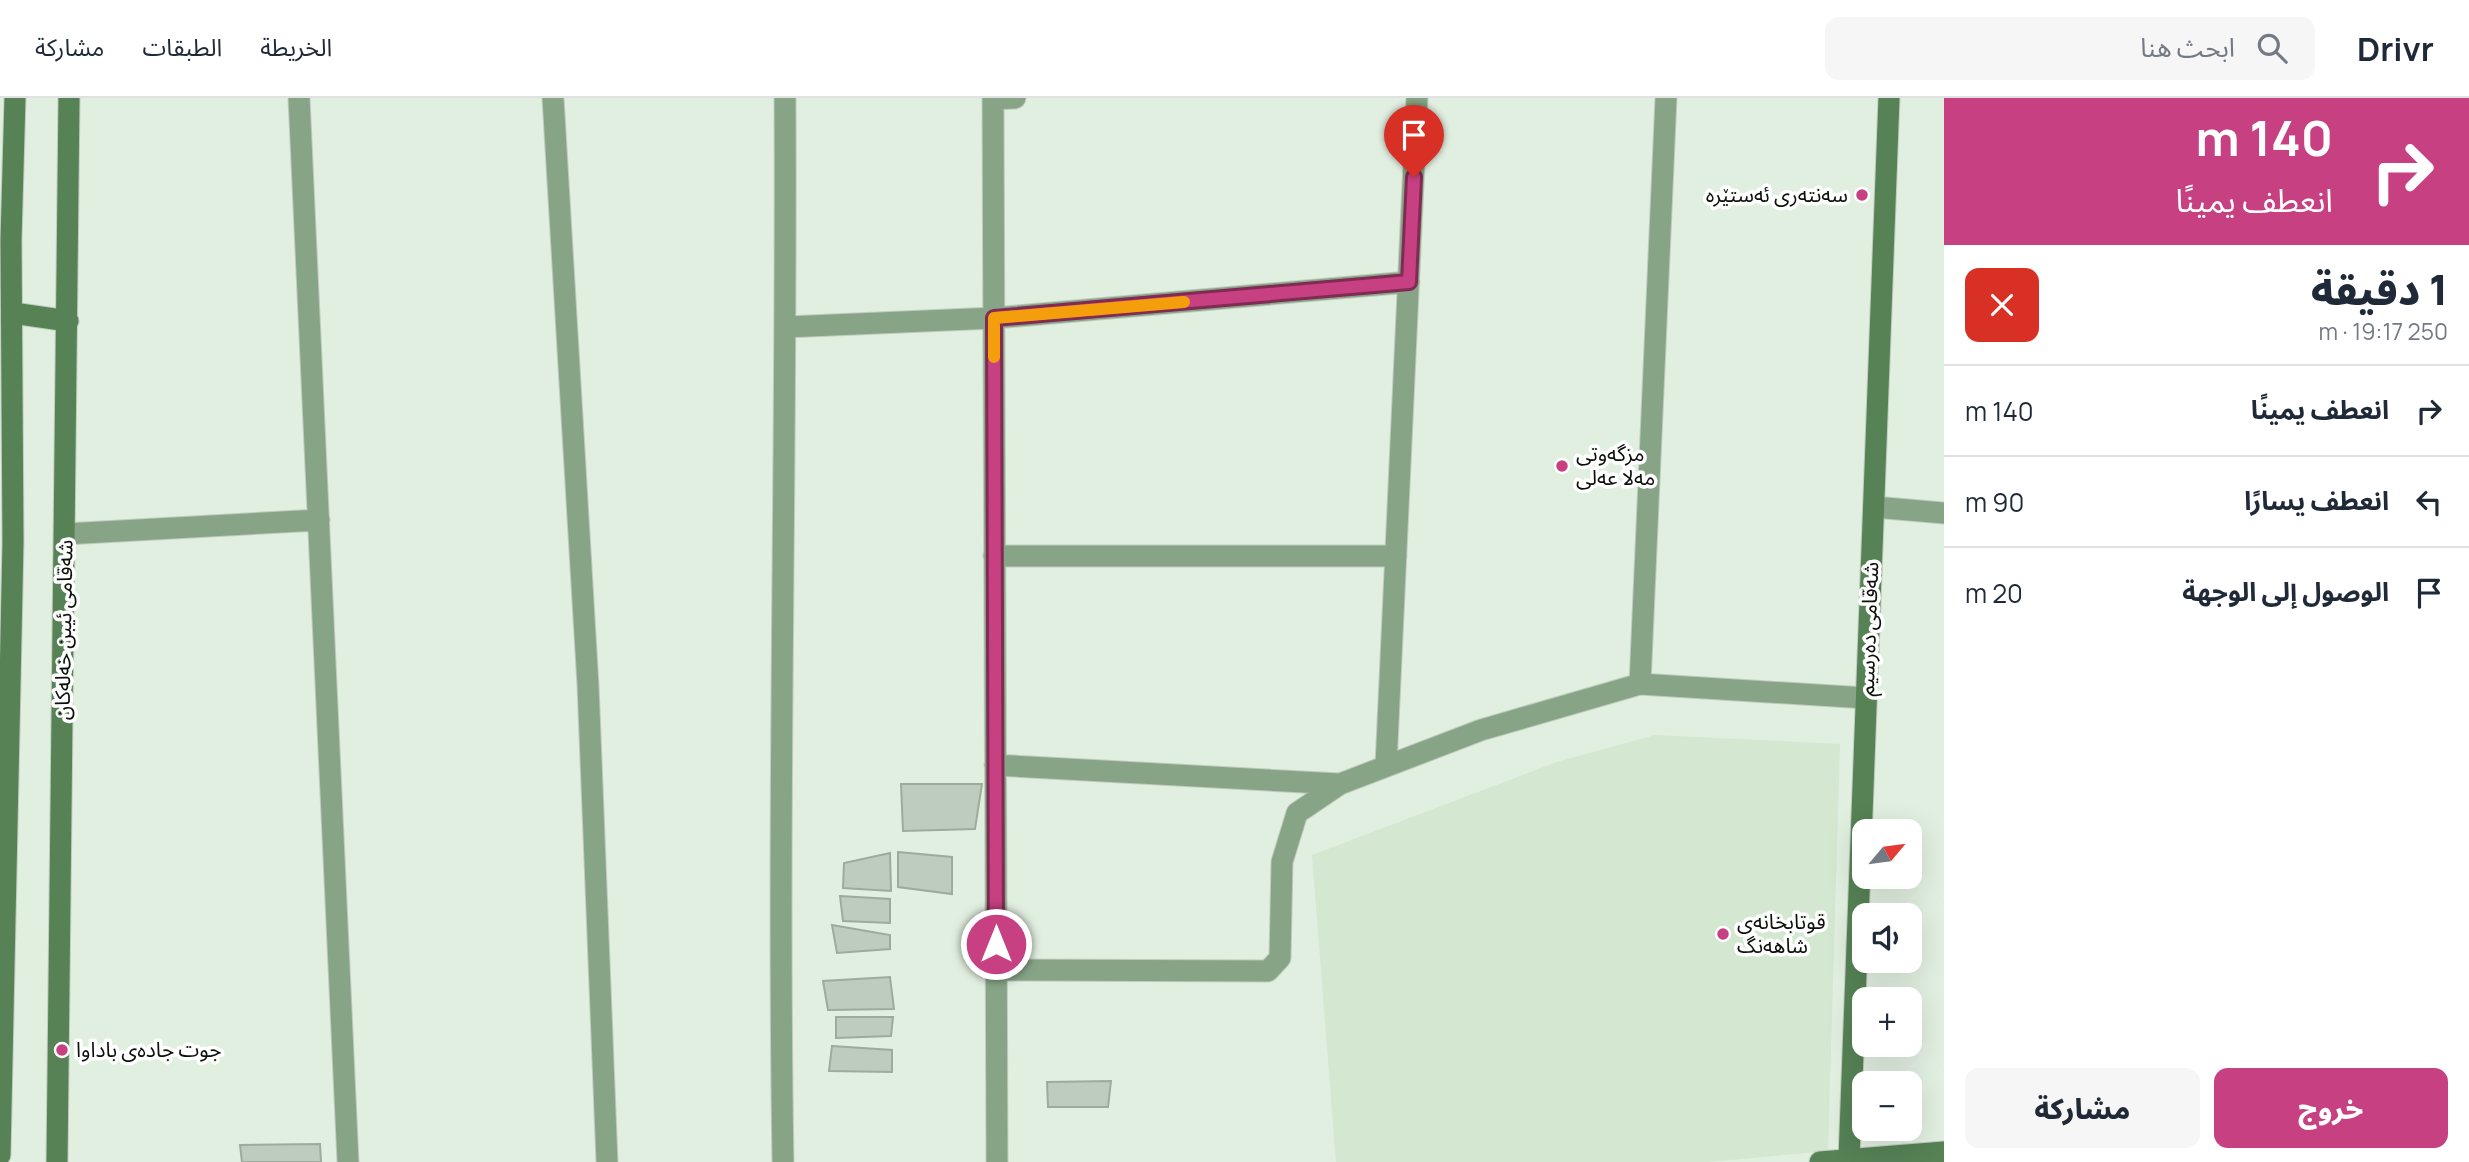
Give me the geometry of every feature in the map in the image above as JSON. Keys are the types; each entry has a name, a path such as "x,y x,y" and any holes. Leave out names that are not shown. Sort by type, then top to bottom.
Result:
{"main road":[{"path":"0,1155 7,545 13,313 5,242 15,98"},
{"name":"شەقامی ئیبن خەلەکان","path":"57,1162 69,98"},
{"name":"شەقامی دەرسیم","path":"1849,1159 1889,98"},
{"path":"13,313 68,321"},
{"path":"1820,1162 1944,1152"}],"street":[{"path":"299,98 348,1162"},
{"path":"553,98 588,685 607,1162"},
{"path":"783,1162 779,911 786,327 785,98"},
{"path":"997,1162 993,99 1015,98"},
{"path":"1386,766 1418,98"},
{"path":"1640,684 1666,98"},
{"path":"786,327 994,318 1409,282"},
{"path":"1874,507 1944,513"},
{"path":"65,534 319,520"},
{"path":"994,556 1396,556"},
{"path":"996,970 1268,971 1280,958 1283,923 1282,862 1297,813 1340,784 1481,730 1640,684 1866,698"},
{"path":"995,765 1340,784"}],"shaded area":[{"path":"1655,735 1840,744 1828,1151 1708,1162 1336,1162 1312,855 1557,762"}],"building":[{"path":"901,784 982,784 975,829 903,831"},
{"path":"898,852 952,857 952,894 898,887"},
{"path":"890,853 891,891 843,888 844,863"},
{"path":"840,896 890,899 890,923 843,921"},
{"path":"832,925 890,935 890,949 837,953"},
{"path":"890,977 894,1009 828,1010 823,981"},
{"path":"836,1017 893,1017 891,1036 836,1038"},
{"path":"832,1046 892,1050 892,1072 829,1071"},
{"path":"1111,1081 1108,1107 1048,1107 1047,1082"},
{"path":"320,1144 321,1162 242,1162 240,1145"}],"slow traffic":[{"path":"994,357 994,318 1184,302"}],"place":[{"name":"سەنتەری ئەستێرە","path":"1862,195"},
{"name":"مزگەوتی مەلا عەلی","path":"1562,466"},
{"name":"قوتابخانەى شاهەنگ","path":"1723,934"},
{"name":"جوت جادەی باداوا","path":"62,1050"}],"route":[{"path":"996,944 994,318 1409,282 1414,177"}]}
